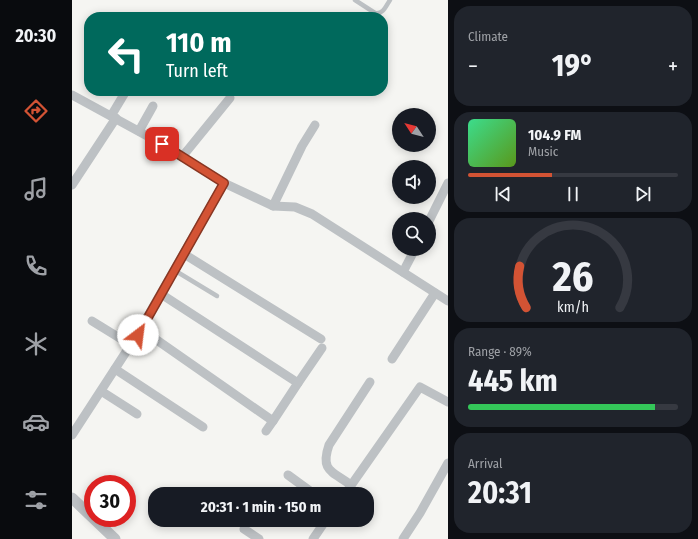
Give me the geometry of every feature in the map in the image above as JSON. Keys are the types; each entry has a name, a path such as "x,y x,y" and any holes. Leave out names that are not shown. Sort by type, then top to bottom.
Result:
{"street":[{"path":"72,95 139,131 224,183 273,206 295,207 307,212 448,301"},
{"path":"72,185 113,117 124,96"},
{"path":"182,157 230,98"},
{"path":"139,131 153,106"},
{"path":"273,206 302,146 315,125"},
{"path":"72,435 141,329 224,183"},
{"path":"434,212 448,183"},
{"path":"184,254 322,343 298,383 266,431"},
{"path":"403,272 411,256"},
{"path":"392,359 435,293"},
{"path":"161,294 298,383"},
{"path":"92,321 130,345"},
{"path":"141,329 273,422"},
{"path":"115,369 203,426"},
{"path":"370,382 329,445 326,455 325,463 328,469 351,485 420,387 448,402"},
{"path":"101,390 137,414"},
{"path":"403,539 420,513 448,464"},
{"path":"288,475 304,487"},
{"path":"72,498 115,539"},
{"path":"313,539 321,527"},
{"path":"244,529 259,539"}],"lane":[{"path":"355,0 373,12"},
{"path":"381,12 390,0"},
{"path":"174,270 216,296"}],"route":[{"path":"138,335 224,183 162,144"}]}
